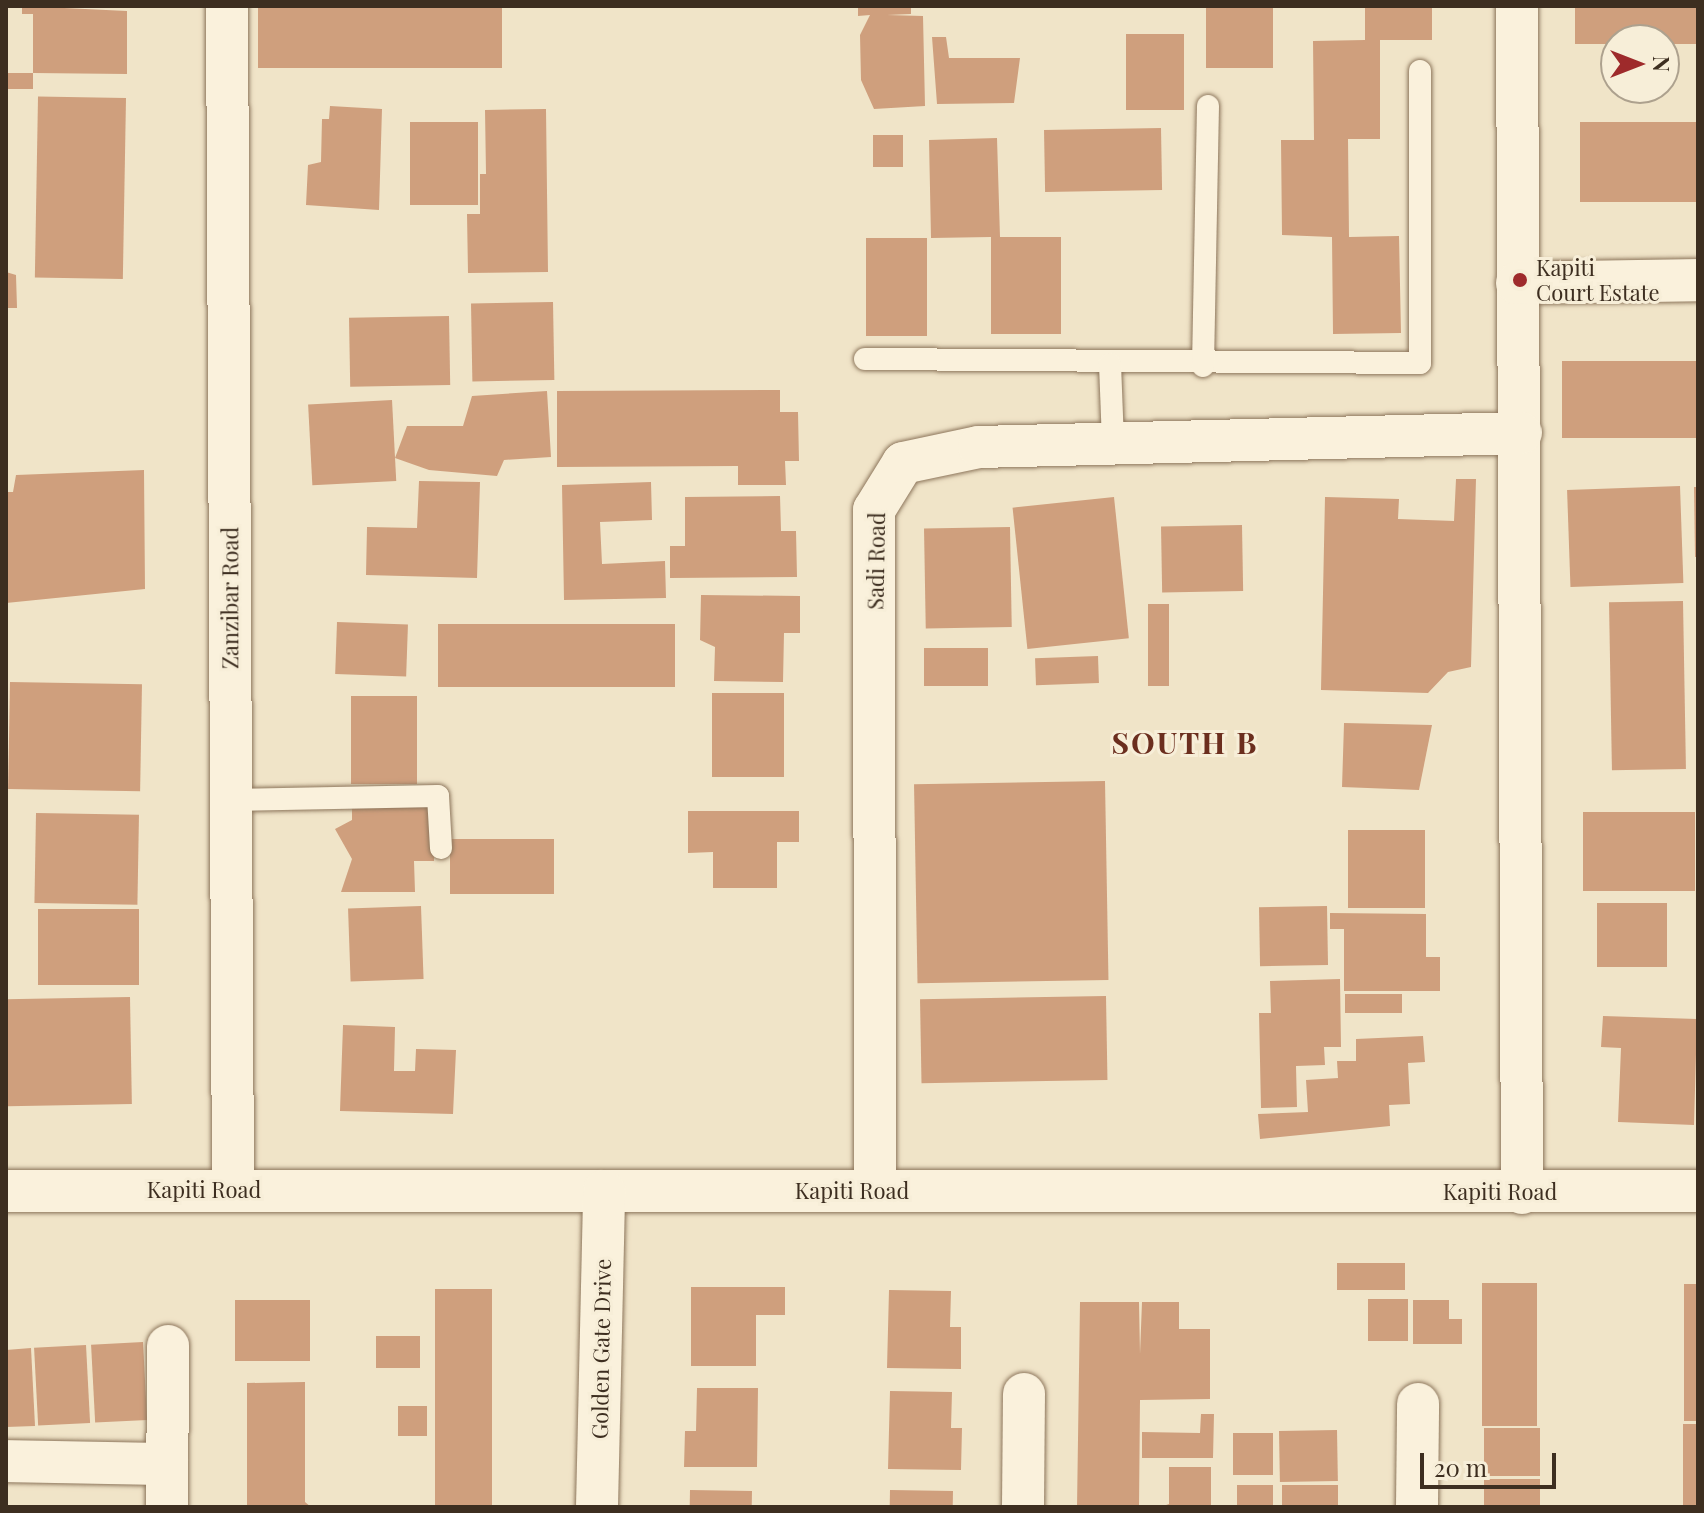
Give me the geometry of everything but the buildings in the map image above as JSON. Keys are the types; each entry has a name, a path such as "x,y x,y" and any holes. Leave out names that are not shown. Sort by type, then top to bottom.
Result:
{"street":[{"name":"Zanzibar Road","path":"227,6 233,1190"},
{"path":"1517,6 1522,1193"},
{"path":"1517,283 1698,280"},
{"name":"Sadi Road","path":"875,1191 874,510 903,463 936,451 1113,443 1521,433"},
{"name":"Kapiti Road","path":"6,1191 1698,1191"},
{"name":"Golden Gate Drive","path":"597,1507 604,1191"},
{"path":"167,1507 168,1346"},
{"path":"1023,1507 1024,1394"},
{"path":"1417,1507 1418,1404"},
{"path":"6,1461 167,1464"}],"lane":[{"path":"865,359 1203,366 1420,363 1420,71"},
{"path":"1203,366 1208,106"},
{"path":"1110,364 1113,443"},
{"path":"231,800 438,796 441,848"}],"place":[{"name":"Kapiti Court Estate","path":"1520,280"}],"district":[{"name":"SOUTH B","path":"1185,742"}]}
